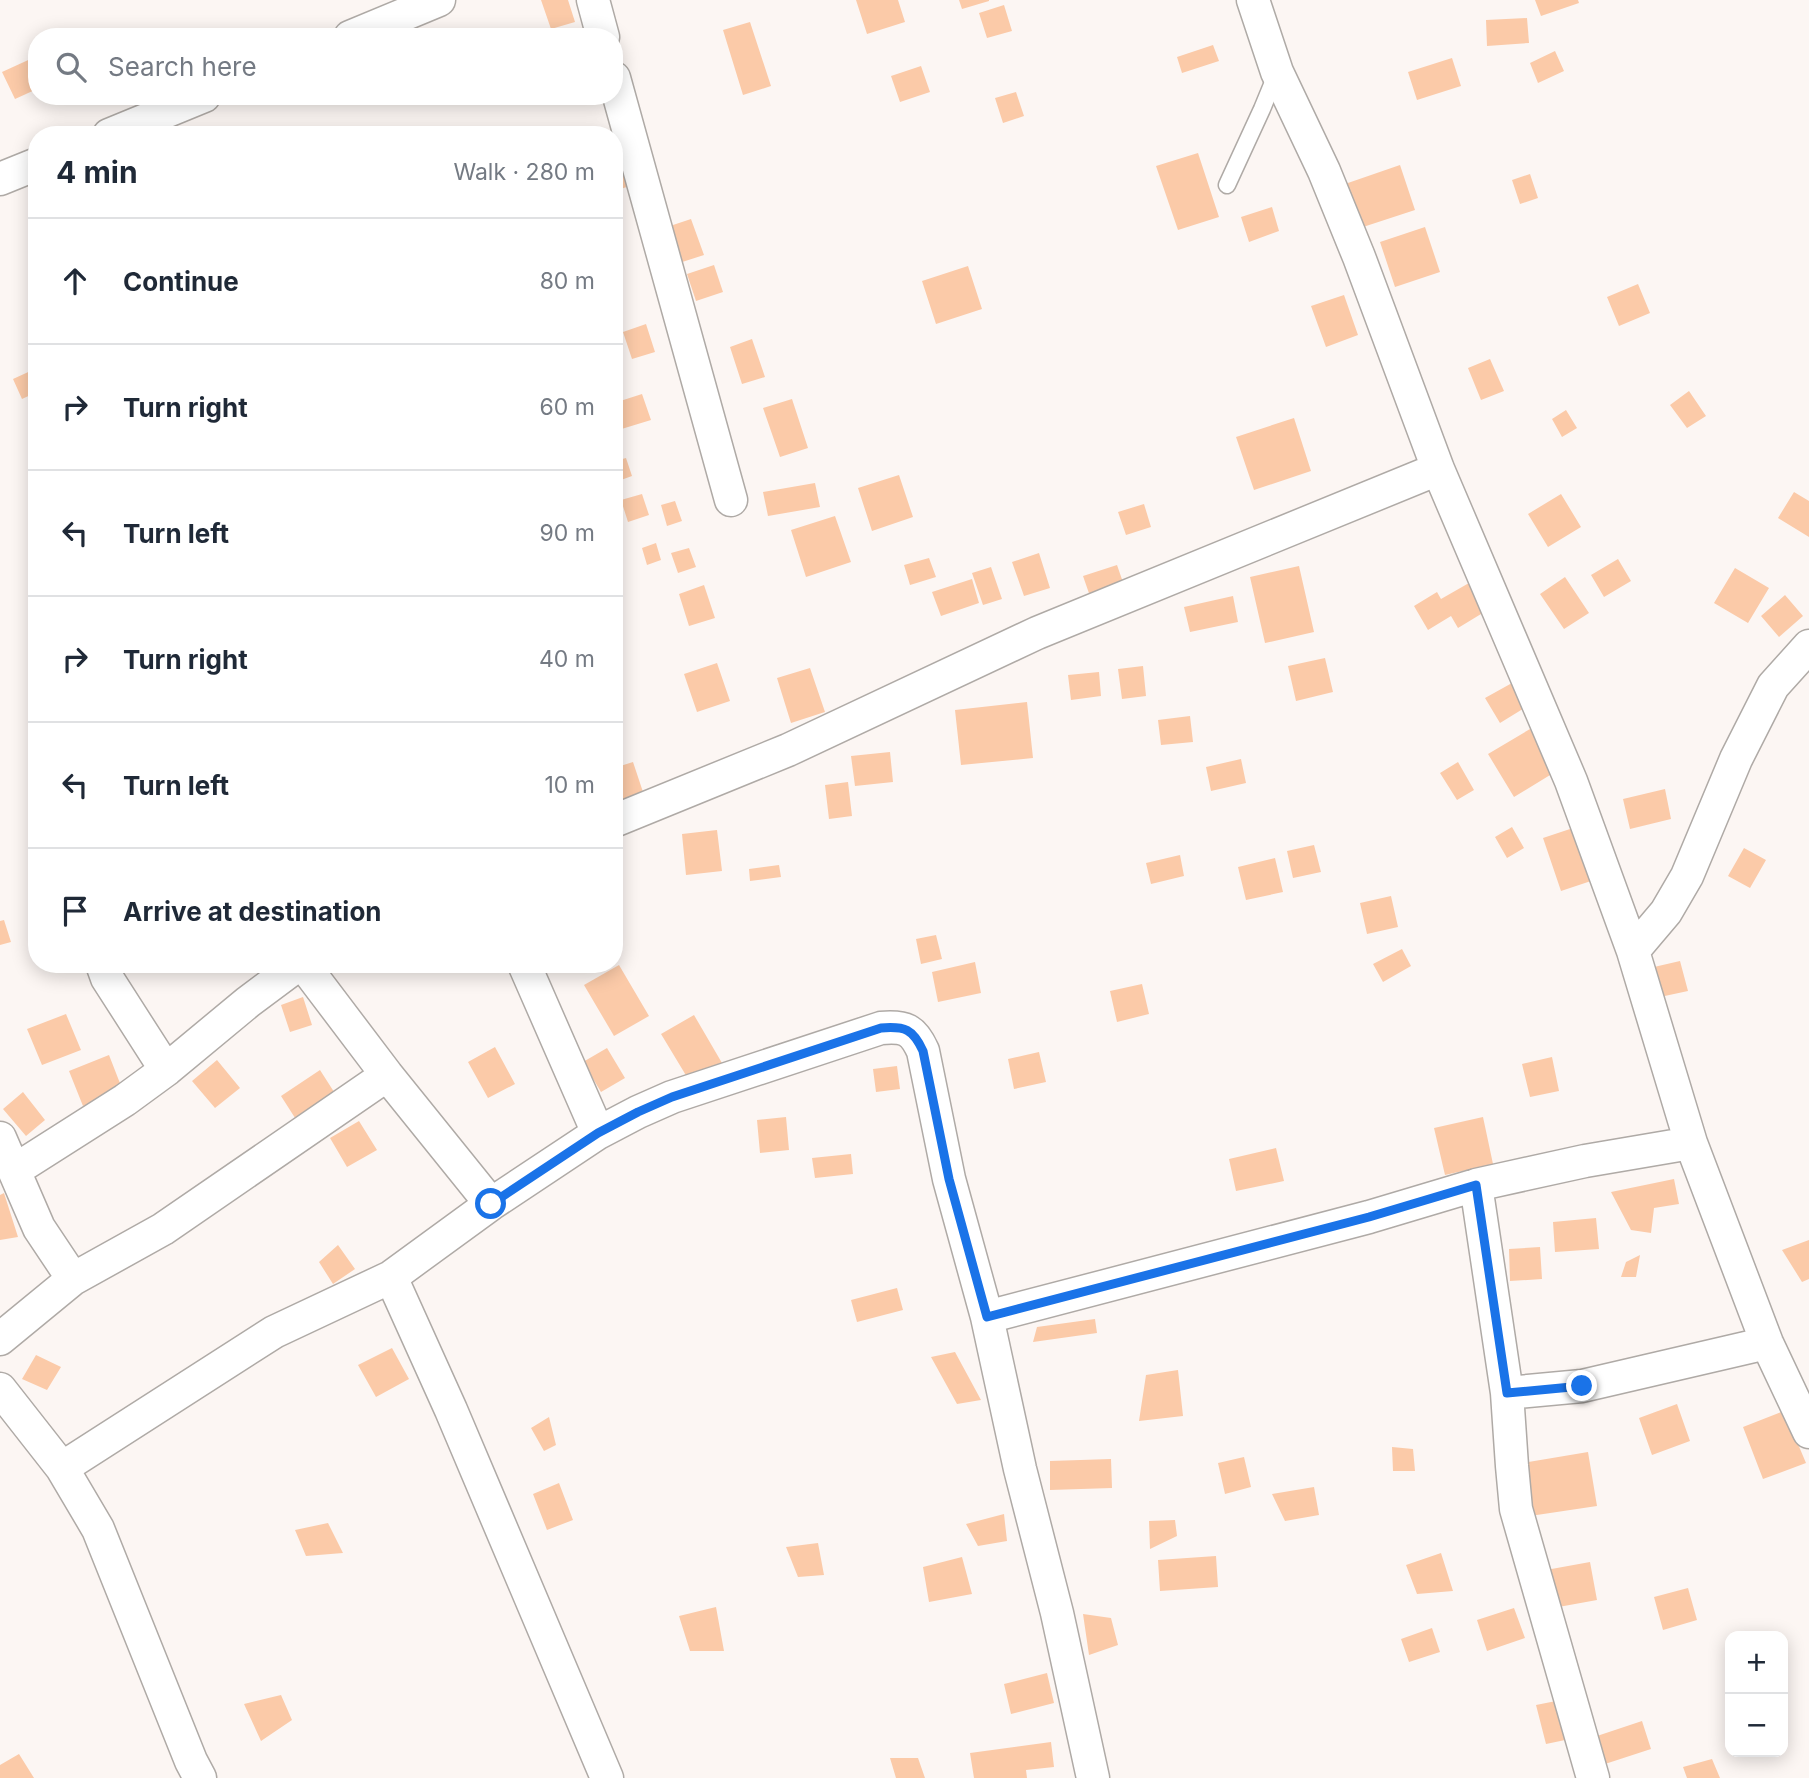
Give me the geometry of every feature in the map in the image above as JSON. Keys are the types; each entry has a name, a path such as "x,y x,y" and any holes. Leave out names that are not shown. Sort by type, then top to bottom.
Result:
{"street":[{"path":"372,28 439,0"},
{"path":"593,0 601,28"},
{"path":"1253,0 1277,72 1324,171 1359,257 1438,469 1571,780 1633,951 1691,1143 1767,1343 1809,1432"},
{"path":"131,126 182,105"},
{"path":"621,105 731,500"},
{"path":"0,179 28,168"},
{"path":"623,817 788,750 1037,633 1438,469"},
{"path":"1633,951 1666,912 1687,876 1736,759 1773,686 1809,646"},
{"path":"105,973 166,1070"},
{"path":"15,1170 125,1100 166,1070 247,1002 288,973"},
{"path":"308,973 491,1204"},
{"path":"528,973 598,1133"},
{"path":"62,1468 274,1332 391,1277 491,1204 598,1133 638,1112 685,1092 881,1028 897,1027 909,1030 918,1039 923,1051 949,1179 987,1317 1093,1778"},
{"path":"0,1339 73,1279 163,1229 387,1075"},
{"path":"0,1138 39,1228 73,1279"},
{"path":"987,1317 1369,1217 1476,1185 1585,1161 1691,1143"},
{"path":"1476,1185 1507,1393 1517,1509 1593,1778"},
{"path":"391,1277 451,1410 607,1778"},
{"path":"1507,1393 1582,1386 1767,1343"},
{"path":"0,1389 62,1468 97,1529 200,1778"}],"lane":[{"path":"1227,185 1277,72"}],"building":[{"path":"541,0 568,0 575,22 551,28"},
{"path":"856,0 898,0 905,22 867,34"},
{"path":"959,0 989,0 989,1 962,9"},
{"path":"1535,0 1578,0 1579,3 1541,16"},
{"path":"1004,5 1012,31 987,38 979,13"},
{"path":"1527,18 1529,43 1487,46 1486,20"},
{"path":"750,22 771,86 743,95 723,30"},
{"path":"1213,45 1219,61 1182,73 1177,57"},
{"path":"1555,51 1564,71 1538,83 1530,63"},
{"path":"1452,58 1461,86 1417,100 1408,72"},
{"path":"28,60 28,93 15,99 2,72"},
{"path":"921,66 930,92 900,102 891,76"},
{"path":"1016,92 1024,116 1003,123 995,98"},
{"path":"1198,153 1219,217 1178,230 1156,166"},
{"path":"1400,165 1415,210 1360,228 1345,184"},
{"path":"623,166 630,186 623,188"},
{"path":"1530,174 1538,198 1520,204 1512,180"},
{"path":"1272,207 1279,231 1249,242 1241,217"},
{"path":"691,219 704,255 676,264 664,228"},
{"path":"1425,227 1440,272 1395,287 1380,242"},
{"path":"714,265 723,292 696,301 687,274"},
{"path":"968,266 982,309 936,324 922,281"},
{"path":"1638,284 1650,313 1619,326 1607,297"},
{"path":"1344,295 1358,335 1326,347 1311,306"},
{"path":"646,324 655,352 632,359 623,332"},
{"path":"752,339 765,377 742,384 730,347"},
{"path":"1490,359 1504,391 1481,400 1468,368"},
{"path":"28,372 28,396 22,399 13,379"},
{"path":"1689,391 1706,416 1687,428 1670,405"},
{"path":"642,394 651,420 623,429 623,400"},
{"path":"792,399 808,448 780,457 763,408"},
{"path":"1566,410 1577,428 1562,437 1552,419"},
{"path":"1294,418 1311,471 1254,490 1236,437"},
{"path":"626,458 632,476 623,479 623,459"},
{"path":"899,475 913,517 872,531 858,488"},
{"path":"815,483 820,507 768,516 763,492"},
{"path":"1794,492 1809,501 1809,537 1778,518"},
{"path":"642,494 649,515 628,522 623,499"},
{"path":"1561,494 1581,527 1548,547 1528,514"},
{"path":"675,501 682,521 667,526 661,505"},
{"path":"1144,504 1151,527 1126,535 1118,512"},
{"path":"835,516 851,562 806,577 791,530"},
{"path":"656,543 661,560 647,565 642,548"},
{"path":"689,548 696,567 678,573 671,553"},
{"path":"1039,553 1050,588 1024,596 1012,562"},
{"path":"929,558 936,577 910,585 904,565"},
{"path":"1618,559 1631,581 1604,597 1591,575"},
{"path":"1117,565 1126,591 1092,602 1083,576"},
{"path":"1299,566 1314,632 1265,643 1250,577"},
{"path":"991,567 1002,599 983,605 972,573"},
{"path":"1735,568 1769,588 1748,623 1714,603"},
{"path":"1565,577 1589,613 1564,629 1540,594"},
{"path":"972,579 979,603 941,616 932,592"},
{"path":"1469,583 1486,611 1458,628 1451,616 1428,630 1414,606 1437,592 1441,599"},
{"path":"704,585 715,618 689,626 679,594"},
{"path":"1785,595 1803,616 1779,637 1761,616"},
{"path":"1233,596 1238,622 1190,632 1184,607"},
{"path":"1325,658 1333,692 1296,701 1288,666"},
{"path":"717,663 730,701 697,712 684,674"},
{"path":"1143,666 1146,696 1122,699 1118,669"},
{"path":"810,668 825,712 791,723 777,678"},
{"path":"1099,672 1101,696 1071,700 1068,675"},
{"path":"1512,683 1526,707 1500,723 1485,698"},
{"path":"1027,702 1033,758 961,765 955,710"},
{"path":"1190,716 1193,742 1161,745 1158,720"},
{"path":"1530,729 1555,772 1514,797 1488,754"},
{"path":"890,752 893,782 855,786 851,756"},
{"path":"1241,759 1246,783 1211,791 1206,767"},
{"path":"633,762 644,795 623,802 623,765"},
{"path":"1458,762 1474,790 1457,800 1440,773"},
{"path":"848,782 852,816 829,819 825,785"},
{"path":"1665,789 1671,819 1630,829 1623,799"},
{"path":"1579,826 1597,879 1561,891 1543,838"},
{"path":"1512,827 1524,848 1507,858 1495,837"},
{"path":"717,830 722,871 686,875 682,834"},
{"path":"1314,845 1321,872 1293,878 1287,851"},
{"path":"1744,848 1766,860 1750,888 1728,876"},
{"path":"1180,855 1184,876 1151,884 1146,863"},
{"path":"1275,858 1283,892 1246,900 1238,867"},
{"path":"779,865 781,877 750,881 749,869"},
{"path":"1391,896 1398,927 1367,934 1360,903"},
{"path":"4,920 11,942 0,945 0,921"},
{"path":"936,935 942,959 921,964 916,939"},
{"path":"1402,949 1411,966 1383,982 1373,964"},
{"path":"1680,961 1688,991 1660,997 1654,967"},
{"path":"975,962 981,993 938,1002 932,972"},
{"path":"623,972 649,1016 614,1036 584,985 605,973"},
{"path":"1142,984 1149,1014 1117,1022 1110,991"},
{"path":"303,997 312,1025 290,1032 281,1005"},
{"path":"66,1014 81,1050 42,1065 27,1029"},
{"path":"694,1015 722,1063 690,1082 661,1034"},
{"path":"495,1047 515,1084 488,1098 468,1062"},
{"path":"607,1048 625,1078 601,1092 583,1062"},
{"path":"1039,1052 1046,1082 1014,1089 1008,1059"},
{"path":"109,1055 123,1091 83,1106 69,1071"},
{"path":"1552,1057 1559,1091 1530,1097 1522,1064"},
{"path":"217,1060 240,1088 215,1108 192,1081"},
{"path":"897,1066 900,1089 876,1092 873,1069"},
{"path":"320,1070 336,1095 297,1121 281,1096"},
{"path":"23,1092 45,1120 26,1136 3,1109"},
{"path":"786,1117 789,1150 760,1153 757,1120"},
{"path":"1483,1117 1493,1164 1445,1175 1434,1128"},
{"path":"359,1121 377,1150 347,1167 330,1138"},
{"path":"1276,1148 1284,1181 1236,1191 1229,1159"},
{"path":"851,1154 853,1174 815,1178 812,1158"},
{"path":"1674,1179 1679,1204 1654,1208 1651,1233 1631,1230 1611,1192"},
{"path":"4,1193 18,1237 0,1240 0,1195"},
{"path":"1596,1218 1599,1249 1555,1252 1553,1222"},
{"path":"1809,1240 1809,1279 1802,1282 1782,1250"},
{"path":"338,1245 355,1269 333,1284 319,1262"},
{"path":"1540,1247 1542,1279 1510,1281 1509,1249"},
{"path":"1640,1255 1636,1277 1621,1277 1626,1262"},
{"path":"897,1288 903,1310 857,1322 851,1300"},
{"path":"1095,1319 1097,1333 1033,1342 1037,1327"},
{"path":"392,1348 409,1379 376,1397 358,1365"},
{"path":"955,1352 981,1400 957,1404 931,1357"},
{"path":"36,1355 61,1367 47,1390 22,1379"},
{"path":"1178,1370 1183,1416 1139,1421 1146,1375"},
{"path":"1677,1404 1690,1441 1652,1455 1639,1418"},
{"path":"1784,1411 1806,1463 1763,1479 1743,1427"},
{"path":"549,1417 556,1445 544,1451 531,1428"},
{"path":"1392,1447 1413,1449 1415,1471 1393,1471"},
{"path":"1588,1452 1597,1506 1530,1516 1522,1463"},
{"path":"1244,1457 1251,1487 1225,1494 1218,1463"},
{"path":"1111,1459 1112,1488 1050,1490 1050,1461"},
{"path":"559,1483 573,1520 547,1530 533,1494"},
{"path":"1314,1487 1319,1515 1285,1521 1272,1494"},
{"path":"1004,1514 1007,1541 978,1546 966,1524"},
{"path":"1175,1520 1177,1536 1150,1549 1149,1521"},
{"path":"328,1523 343,1553 306,1556 295,1530"},
{"path":"818,1543 824,1575 798,1577 786,1547"},
{"path":"1441,1553 1453,1591 1417,1594 1406,1565"},
{"path":"1216,1556 1218,1587 1160,1591 1158,1560"},
{"path":"962,1557 972,1594 929,1602 923,1567"},
{"path":"1590,1562 1597,1600 1553,1608 1546,1570"},
{"path":"1688,1588 1697,1620 1663,1630 1654,1597"},
{"path":"716,1607 724,1651 690,1651 679,1616"},
{"path":"1514,1608 1525,1638 1487,1651 1477,1620"},
{"path":"1083,1614 1111,1618 1118,1645 1089,1655"},
{"path":"1432,1628 1440,1652 1409,1662 1401,1639"},
{"path":"1047,1673 1054,1703 1011,1714 1004,1684"},
{"path":"281,1695 292,1720 261,1741 244,1704"},
{"path":"1561,1700 1570,1739 1546,1744 1536,1705"},
{"path":"1642,1721 1651,1749 1605,1764 1597,1736"},
{"path":"1051,1742 1054,1767 1026,1770 1027,1778 974,1778 970,1753"},
{"path":"19,1754 34,1778 0,1778 0,1765"},
{"path":"890,1758 918,1758 925,1778 896,1778"},
{"path":"1712,1759 1720,1778 1687,1778 1683,1767"}],"route":[{"path":"491,1204 598,1133 672,1097 881,1028 897,1027 909,1030 918,1039 923,1051 949,1179 987,1317 1369,1217 1476,1185 1507,1393 1582,1386"}]}
